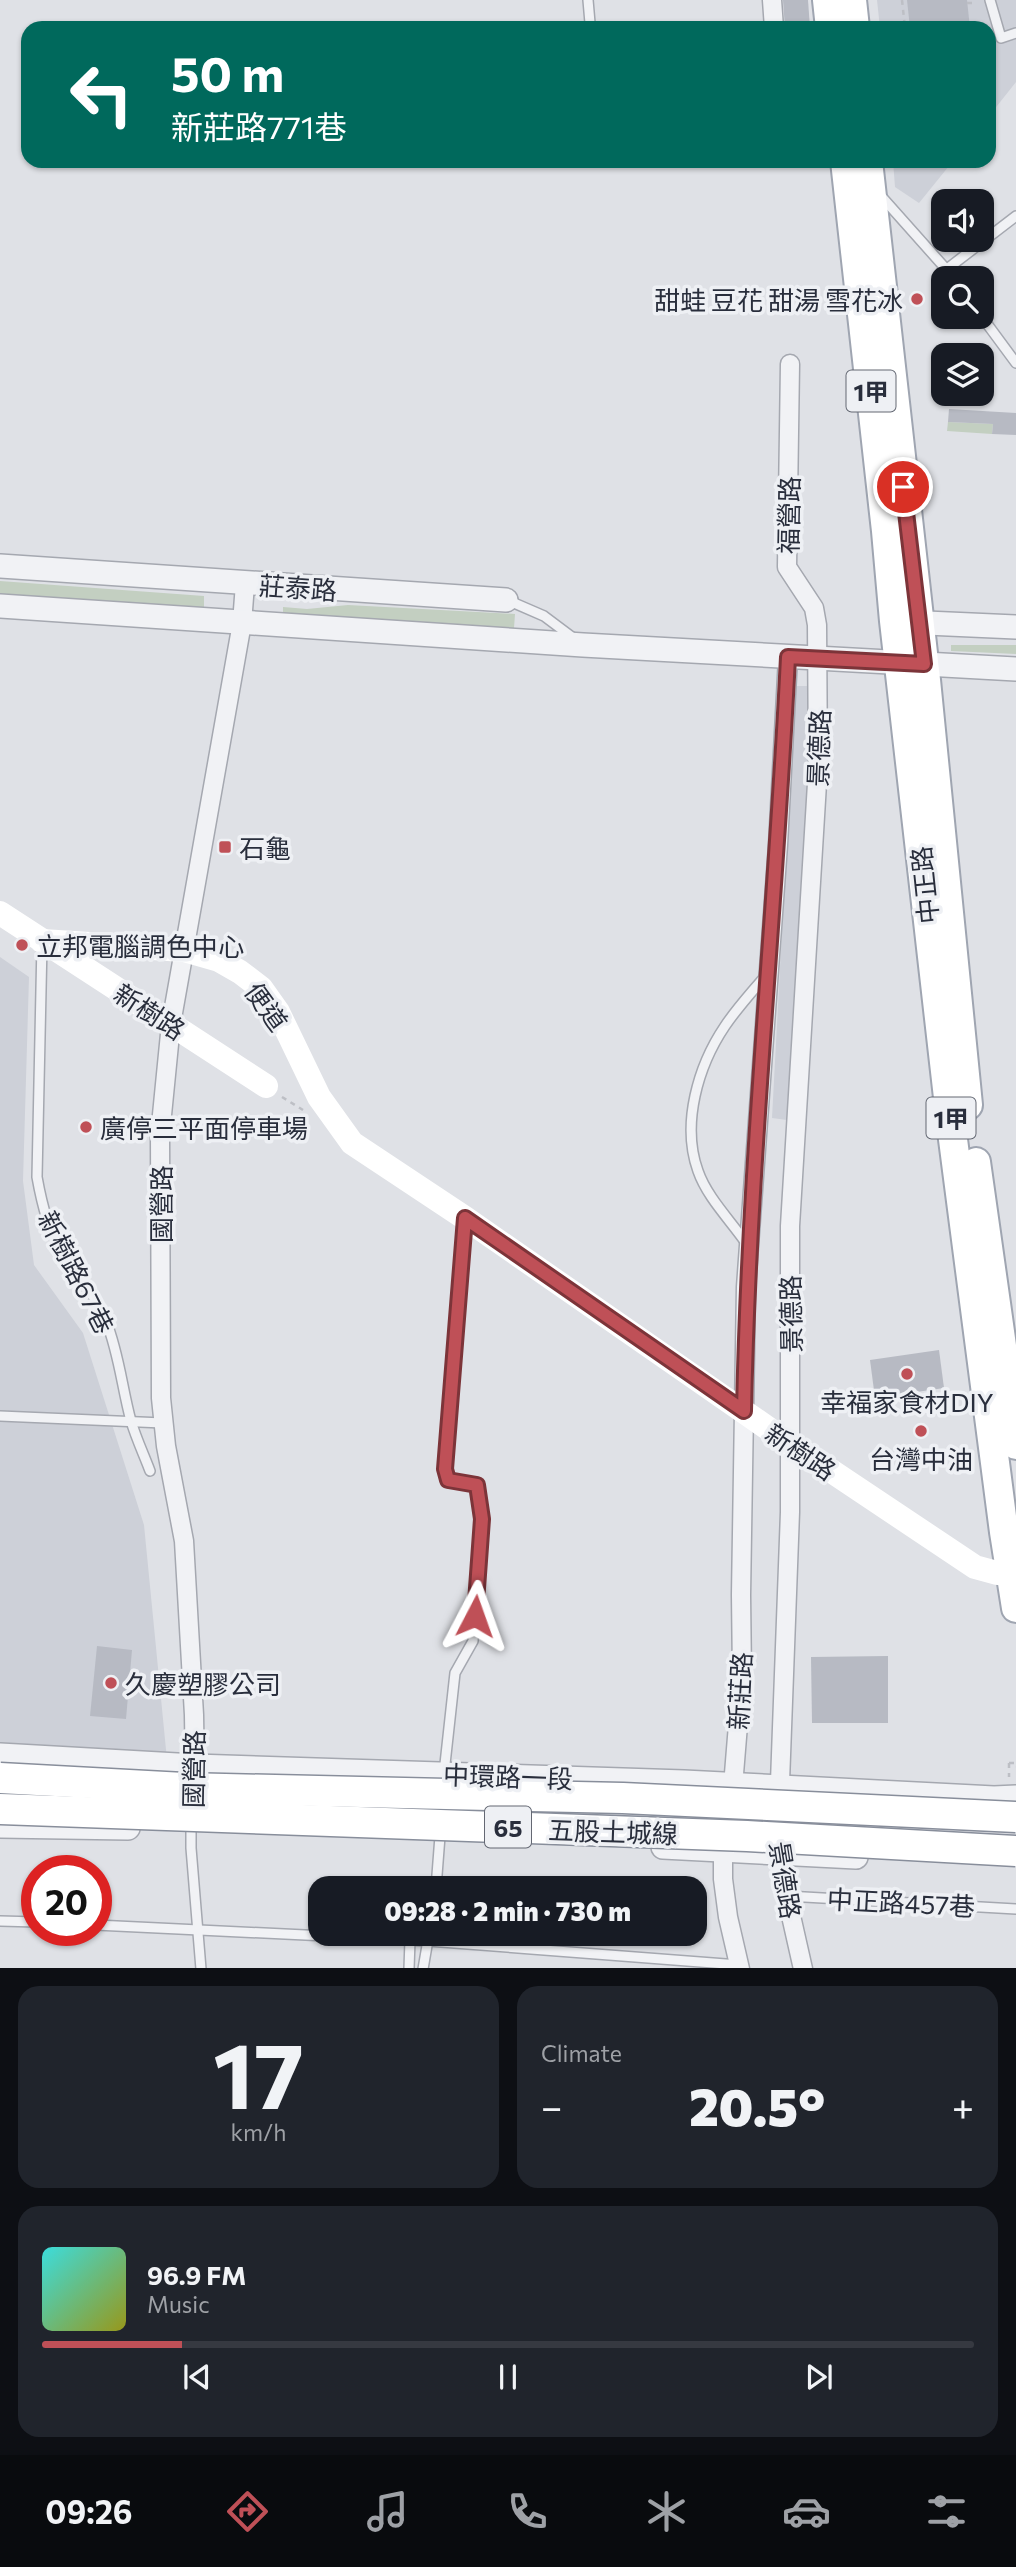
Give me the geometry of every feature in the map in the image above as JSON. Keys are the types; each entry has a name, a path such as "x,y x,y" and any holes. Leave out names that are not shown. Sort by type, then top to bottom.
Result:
{"highway":[{"name":"五股土城線","path":"0,1778 184,1788 623,1797 1016,1817"},
{"name":"五股土城線","path":"0,1809 747,1836 1016,1851"}],"main road":[{"path":"827,0 829,21"},
{"path":"852,0 854,21"},
{"name":"中正路","path":"846,168 971,1127 1008,1340 1016,1445"},
{"name":"中正路","path":"869,171 906,622"},
{"name":"中正路","path":"912,664 954,1145 1016,1608"},
{"name":"新樹路","path":"0,913 42,941 100,960 171,1024 266,1086"},
{"name":"便道","path":"100,960 184,950 219,960 240,972 261,988 278,1012 318,1097 352,1143"},
{"name":"新樹路","path":"352,1143 975,1567 997,1573 1013,1571"}],"street":[{"path":"772,0 774,21"},
{"name":"福營路","path":"790,364 787,567 814,608 817,658"},
{"name":"莊泰路","path":"0,566 506,600"},
{"name":"國營路","path":"191,1829 195,1766 184,1541 163,1423 160,1375 160,1135 171,1024 242,623 245,584"},
{"name":"莊泰路","path":"0,606 583,645 1016,669"},
{"path":"906,622 1016,627"},
{"path":"744,1411 750,1247 788,657"},
{"name":"景德路","path":"803,1968 787,1896 778,1836 791,1444 790,1226 818,767 817,658"},
{"name":"新莊路","path":"739,1967 728,1917 723,1879 723,1851 733,1786 743,1676 744,1411"},
{"name":"中環路一段","path":"0,1755 195,1766 684,1782 1016,1797"},
{"path":"440,1836 444,1774"},
{"path":"521,1839 504,1832 492,1820 489,1805 493,1792 529,1777"},
{"path":"0,1826 521,1839 1016,1864"}],"lane":[{"path":"588,0 590,21"},
{"path":"990,0 1001,38 1016,33"},
{"path":"869,171 892,211 943,266"},
{"path":"952,266 1016,216"},
{"path":"991,329 1016,363"},
{"name":"莊泰路","path":"506,600 544,616 583,645"},
{"name":"新樹路67巷","path":"42,941 37,1177 41,1197 51,1233 106,1320 132,1422 150,1471"},
{"path":"750,1247 712,1196 698,1171 691,1139 695,1095 709,1057 724,1027 769,971"},
{"path":"444,1774 455,1673 473,1641 482,1519 477,1485 448,1480 445,1469 465,1218"},
{"path":"0,1416 163,1423"},
{"path":"191,1829 201,1968"},
{"path":"437,1876 440,1836"},
{"name":"中正路457巷","path":"787,1896 1016,1909"},
{"path":"0,1921 21,1922"},
{"path":"112,1926 308,1935"},
{"path":"409,1968 410,1946"},
{"path":"423,1968 427,1946"},
{"path":"522,1946 739,1967"}],"path":[{"path":"902,0 904,21"},
{"path":"967,3 972,3 972,0"},
{"path":"1015,1767 1015,1763 1009,1763 1009,1777 1016,1777"}],"shaded area":[{"path":"877,0 1016,0 1016,82 996,107 996,21 879,21"},
{"path":"894,168 947,168 919,203 895,187"},
{"path":"795,686 812,686 809,813 787,1120 772,1118"},
{"path":"0,957 29,977 23,1181 34,1265 83,1333 144,1525 168,1770 0,1764"}],"green space":[{"path":"948,422 993,424 992,434 947,431"},
{"path":"0,581 204,596 204,609 0,594"},
{"path":"348,605 515,614 514,628 283,614 283,607 307,609"},
{"path":"951,645 1016,645 1016,654 951,651"}],"building":[{"path":"783,0 808,0 810,21 784,21"},
{"path":"907,0 967,0 969,21 909,21"},
{"path":"949,409 1016,413 1016,435 992,434 993,424 948,422"},
{"name":"幸福家食材DIY","path":"939,1350 944,1388 875,1398 870,1360"},
{"name":"久慶塑膠公司","path":"97,1646 132,1650 126,1719 90,1716"},
{"path":"888,1656 888,1723 812,1723 811,1657"}],"place":[{"name":"甜蛙 豆花 甜湯 雪花冰","path":"917,299"},
{"name":"石龜","path":"225,847"},
{"name":"立邦電腦調色中心","path":"22,945"},
{"name":"廣停三平面停車場","path":"86,1127"},
{"name":"幸福家食材DIY","path":"907,1374"},
{"name":"台灣中油","path":"921,1431"},
{"name":"久慶塑膠公司","path":"111,1683"}],"route":[{"path":"475,1616 482,1519 477,1485 448,1480 445,1469 465,1218 744,1411 746,1287 778,845 788,657 924,664 903,487"}]}
